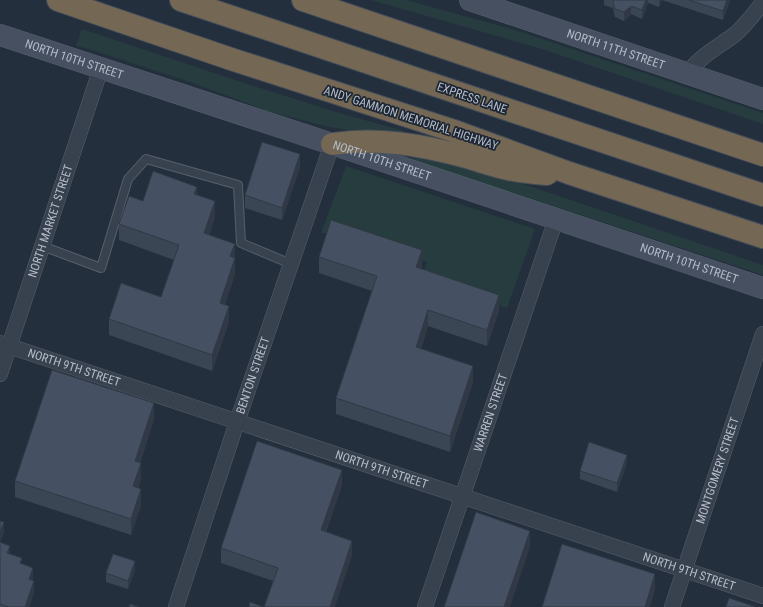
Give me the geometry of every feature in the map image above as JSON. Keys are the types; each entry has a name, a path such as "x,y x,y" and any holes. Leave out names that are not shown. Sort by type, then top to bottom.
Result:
{"highway":[{"name":"ANDY GAMMON MEMORIAL HIGHWAY","path":"58,0 457,132 569,173 763,237"},
{"name":"EXPRESS LANE","path":"181,0 754,192"},
{"path":"303,0 763,155"},
{"path":"332,144 364,141 395,142 458,155 507,169 549,174 569,173"}],"street":[{"name":"NORTH 11TH STREET","path":"470,0 763,99"},
{"path":"688,73 693,65 701,58 744,26 763,2"},
{"name":"NORTH 10TH STREET","path":"0,35 763,288"},
{"name":"NORTH MARKET STREET","path":"0,374 4,344 42,246 101,68"},
{"name":"BENTON STREET","path":"176,607 237,422 332,144"},
{"name":"WARREN STREET","path":"425,607 556,219"},
{"name":"MONTGOMERY STREET","path":"672,607 763,334"},
{"name":"NORTH 9TH STREET","path":"4,344 763,596"}],"lane":[{"path":"42,246 101,268 128,179 146,159 238,186 241,243 291,264"}],"green space":[{"path":"371,0 406,0 515,30 763,113 763,124 542,49"},
{"path":"82,29 241,82 336,112 404,131 402,138 329,127 267,111 196,84 76,46"},
{"path":"413,152 488,172 763,265 763,275 417,161 412,158"},
{"path":"346,166 535,229 507,308 421,280 427,262 335,233 321,233"}],"building":[{"path":"613,0 646,0 642,10 631,6 624,12 615,9"},
{"path":"689,0 727,0 723,11"},
{"path":"262,142 300,154 282,208 245,195"},
{"path":"153,171 197,187 194,194 215,201 204,233 235,244 230,256 235,258 220,303 229,306 212,355 109,319 121,283 161,297 179,245 119,224 129,196 143,201"},
{"path":"331,220 422,250 416,267 499,295 487,330 428,310 416,347 473,366 450,436 336,398 377,276 319,257"},
{"path":"52,370 154,403 135,461 141,463 133,486 141,489 131,519 15,481"},
{"path":"257,441 342,470 321,530 352,541 330,607 264,607 278,568 221,548"},
{"path":"589,442 627,455 617,483 580,471"},
{"path":"476,512 530,531 504,607 444,607"},
{"path":"0,521 4,522 0,532"},
{"path":"0,542 10,546 7,553 22,558 20,563 33,568 29,579 34,581 25,607 9,607 0,604"},
{"path":"562,544 655,574 645,607 542,607"},
{"path":"113,554 135,561 128,581 106,573"},
{"path":"729,598 756,607 726,607"},
{"path":"250,602 264,607 249,607"},
{"path":"130,604 139,607 129,607"}]}
